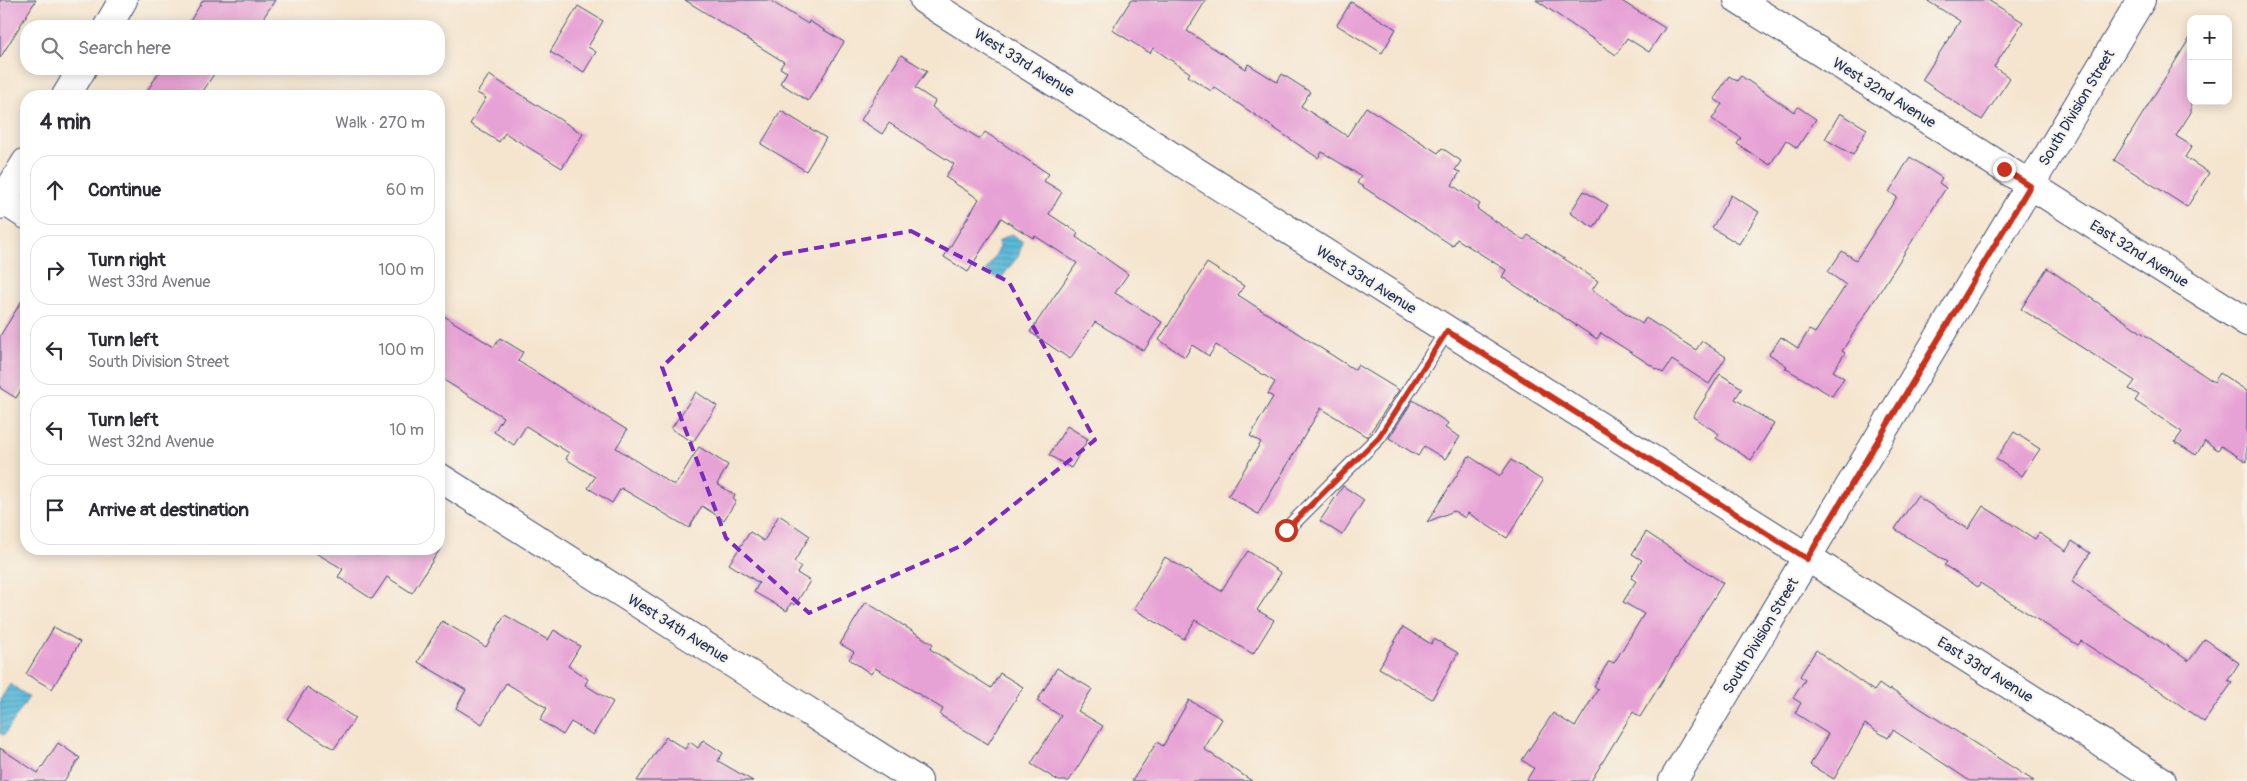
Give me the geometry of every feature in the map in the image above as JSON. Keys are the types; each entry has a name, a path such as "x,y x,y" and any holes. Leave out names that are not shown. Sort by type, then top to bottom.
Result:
{"street":[{"path":"111,20 123,0"},
{"name":"West 33rd Avenue","path":"924,0 1807,559"},
{"name":"West 32nd Avenue","path":"1738,0 2030,186"},
{"name":"South Division Street","path":"1673,781 2140,0"},
{"path":"70,90 78,75"},
{"path":"20,172 2,203 20,212"},
{"name":"East 32nd Avenue","path":"2030,186 2247,322"},
{"name":"West 34th Avenue","path":"445,481 918,781"},
{"name":"East 33rd Avenue","path":"1807,559 2162,781"}],"lane":[{"path":"1286,530 1379,437 1447,331"}],"highlighted area":[{"path":"911,231 1009,282 1095,440 963,545 809,613 726,538 662,367 777,255"}],"water":[{"path":"1011,234 1023,242 1018,256 1000,280 986,271 1000,247 999,241"},
{"path":"10,684 29,697 4,735 0,733 0,700"}],"building":[{"path":"0,0 36,0 24,20 20,20 20,26 0,58"},
{"path":"203,0 275,0 262,20 191,20"},
{"path":"685,0 769,0 808,24 809,21 844,42 808,101 780,83 787,72 780,68 784,62"},
{"path":"1131,0 1206,0 1187,31 1246,69 1248,64 1277,82 1282,74 1310,92 1301,106 1347,136 1366,107 1438,153 1442,148 1461,161 1455,170 1460,172 1452,185 1480,204 1477,209 1524,240 1528,235 1598,281 1592,290 1642,324 1646,318 1696,350 1702,341 1726,357 1709,384 1672,360 1663,373 1601,333 1597,339 1502,277 1506,270 1457,239 1453,246 1357,183 1361,176 1322,152 1318,158 1214,87 1211,91 1188,76 1190,73 1153,48 1150,53 1112,30"},
{"path":"1536,0 1620,0 1665,28 1649,52 1627,38 1616,55"},
{"path":"1926,0 1988,0 2023,22 1994,67 2010,78 1982,120 1922,80 1960,21"},
{"path":"1351,2 1396,29 1382,53 1337,25"},
{"path":"578,6 603,21 588,47 596,52 584,72 550,52"},
{"path":"2187,42 2187,105 2191,105 2191,112 2176,136 2192,146 2185,157 2209,173 2187,207 2114,160"},
{"path":"901,55 927,71 915,88 935,101 932,107 980,139 985,132 1049,174 1044,181 1062,192 1049,214 1078,233 1076,237 1128,274 1115,293 1162,322 1144,351 1095,322 1070,359 1030,332 1077,263 1035,236 1033,238 1001,218 968,272 944,257 979,199 945,177 954,164 889,123 882,134 861,120"},
{"path":"157,75 213,75 204,90 148,90"},
{"path":"489,75 583,134 562,168 505,133 499,142 470,124 486,98 477,93"},
{"path":"1729,76 1737,81 1741,76 1794,112 1798,107 1816,119 1797,148 1786,140 1770,165 1737,144 1741,138 1712,119 1722,104 1714,99"},
{"path":"781,111 826,138 806,171 761,144"},
{"path":"1840,113 1867,129 1853,155 1825,139"},
{"path":"1910,157 1942,178 1939,183 1946,188 1842,351 1845,353 1833,371 1844,378 1832,396 1785,368 1787,366 1769,354 1781,337 1798,348 1809,330 1815,333 1846,285 1828,272 1842,251 1856,260 1897,197 1889,192"},
{"path":"1584,191 1608,205 1594,228 1570,213"},
{"path":"1731,195 1759,212 1739,244 1712,228"},
{"path":"1207,263 1244,286 1238,295 1355,370 1358,365 1399,390 1367,437 1321,408 1258,514 1228,496 1261,442 1250,436 1273,397 1268,394 1275,382 1216,345 1209,356 1192,345 1185,357 1159,340"},
{"path":"2047,268 2214,382 2220,373 2247,391 2247,462 2221,446 2218,450 2205,441 2196,455 2175,442 2182,432 2135,401 2139,395 2129,389 2135,381 2021,309"},
{"path":"20,304 20,392 16,398 0,388 0,336"},
{"path":"445,317 494,347 500,338 523,352 518,361 627,430 616,448 672,484 676,484 699,447 728,465 717,484 735,495 733,499 736,501 724,520 702,506 689,528 621,488 612,503 588,488 595,477 566,459 569,453 526,426 514,445 494,432 503,417 445,381"},
{"path":"1720,374 1742,388 1735,399 1774,424 1751,460 1716,438 1719,434 1693,417"},
{"path":"696,392 717,406 693,442 671,429"},
{"path":"1413,400 1448,423 1445,428 1460,437 1445,459 1424,446 1418,456 1389,438"},
{"path":"1067,426 1088,439 1071,468 1049,455"},
{"path":"2014,432 2040,449 2022,476 1996,459"},
{"path":"1469,456 1500,476 1511,460 1543,481 1507,538 1468,513 1465,518 1454,511 1427,522"},
{"path":"1343,486 1364,500 1342,535 1320,521"},
{"path":"1917,496 1968,529 1983,506 2035,539 2039,533 2066,551 2072,541 2090,553 2072,582 2189,661 2205,639 2239,663 2228,680 2232,683 2204,722 2156,688 2081,641 2078,645 1980,583 1978,587 1944,565 1947,562 1895,529"},
{"path":"779,515 810,536 794,562 801,567 797,573 810,581 795,605 791,603 787,611 754,592 759,583 729,564 750,532 764,541"},
{"path":"1646,532 1723,583 1640,717 1633,712 1591,781 1526,781 1534,768 1522,760 1553,713 1575,727 1598,689 1594,686 1609,661 1614,663 1644,614 1623,602 1636,581 1631,578 1642,560 1632,554"},
{"path":"1248,551 1281,573 1257,610 1274,620 1253,654 1195,620 1184,639 1134,609 1165,557 1221,591"},
{"path":"319,555 436,555 412,593 387,577 372,599 338,577 343,569"},
{"path":"866,602 933,644 930,649 991,688 1000,673 1023,687 988,744 940,715 943,709 894,679 875,668 871,674 849,659 854,652 840,644"},
{"path":"505,615 548,640 554,630 580,646 568,666 588,679 585,685 613,702 593,735 571,722 563,735 540,720 547,708 506,683 482,724 456,708 466,690 418,662 442,621 486,647"},
{"path":"54,627 80,642 52,689 26,674"},
{"path":"1403,627 1431,644 1434,639 1458,653 1432,699 1379,668"},
{"path":"1816,650 1874,691 1879,684 1889,691 1890,689 2034,781 1970,781 1893,730 1888,738 1865,724 1834,779 1810,765 1828,734 1795,713 1801,703 1793,698 1805,680 1800,676"},
{"path":"1057,668 1092,689 1078,711 1103,726 1069,781 1059,781 1031,764 1061,716 1037,701"},
{"path":"307,687 355,718 334,749 287,719"},
{"path":"1189,700 1222,719 1204,749 1252,781 1132,781 1157,742 1163,746"},
{"path":"666,737 685,749 690,742 698,748 703,740 723,753 718,761 753,781 637,781"},
{"path":"58,743 80,758 64,781 0,781 0,748 38,773"}],"route":[{"path":"1286,530 1389,425 1447,331 1807,559 2030,186 2004,169"}]}
